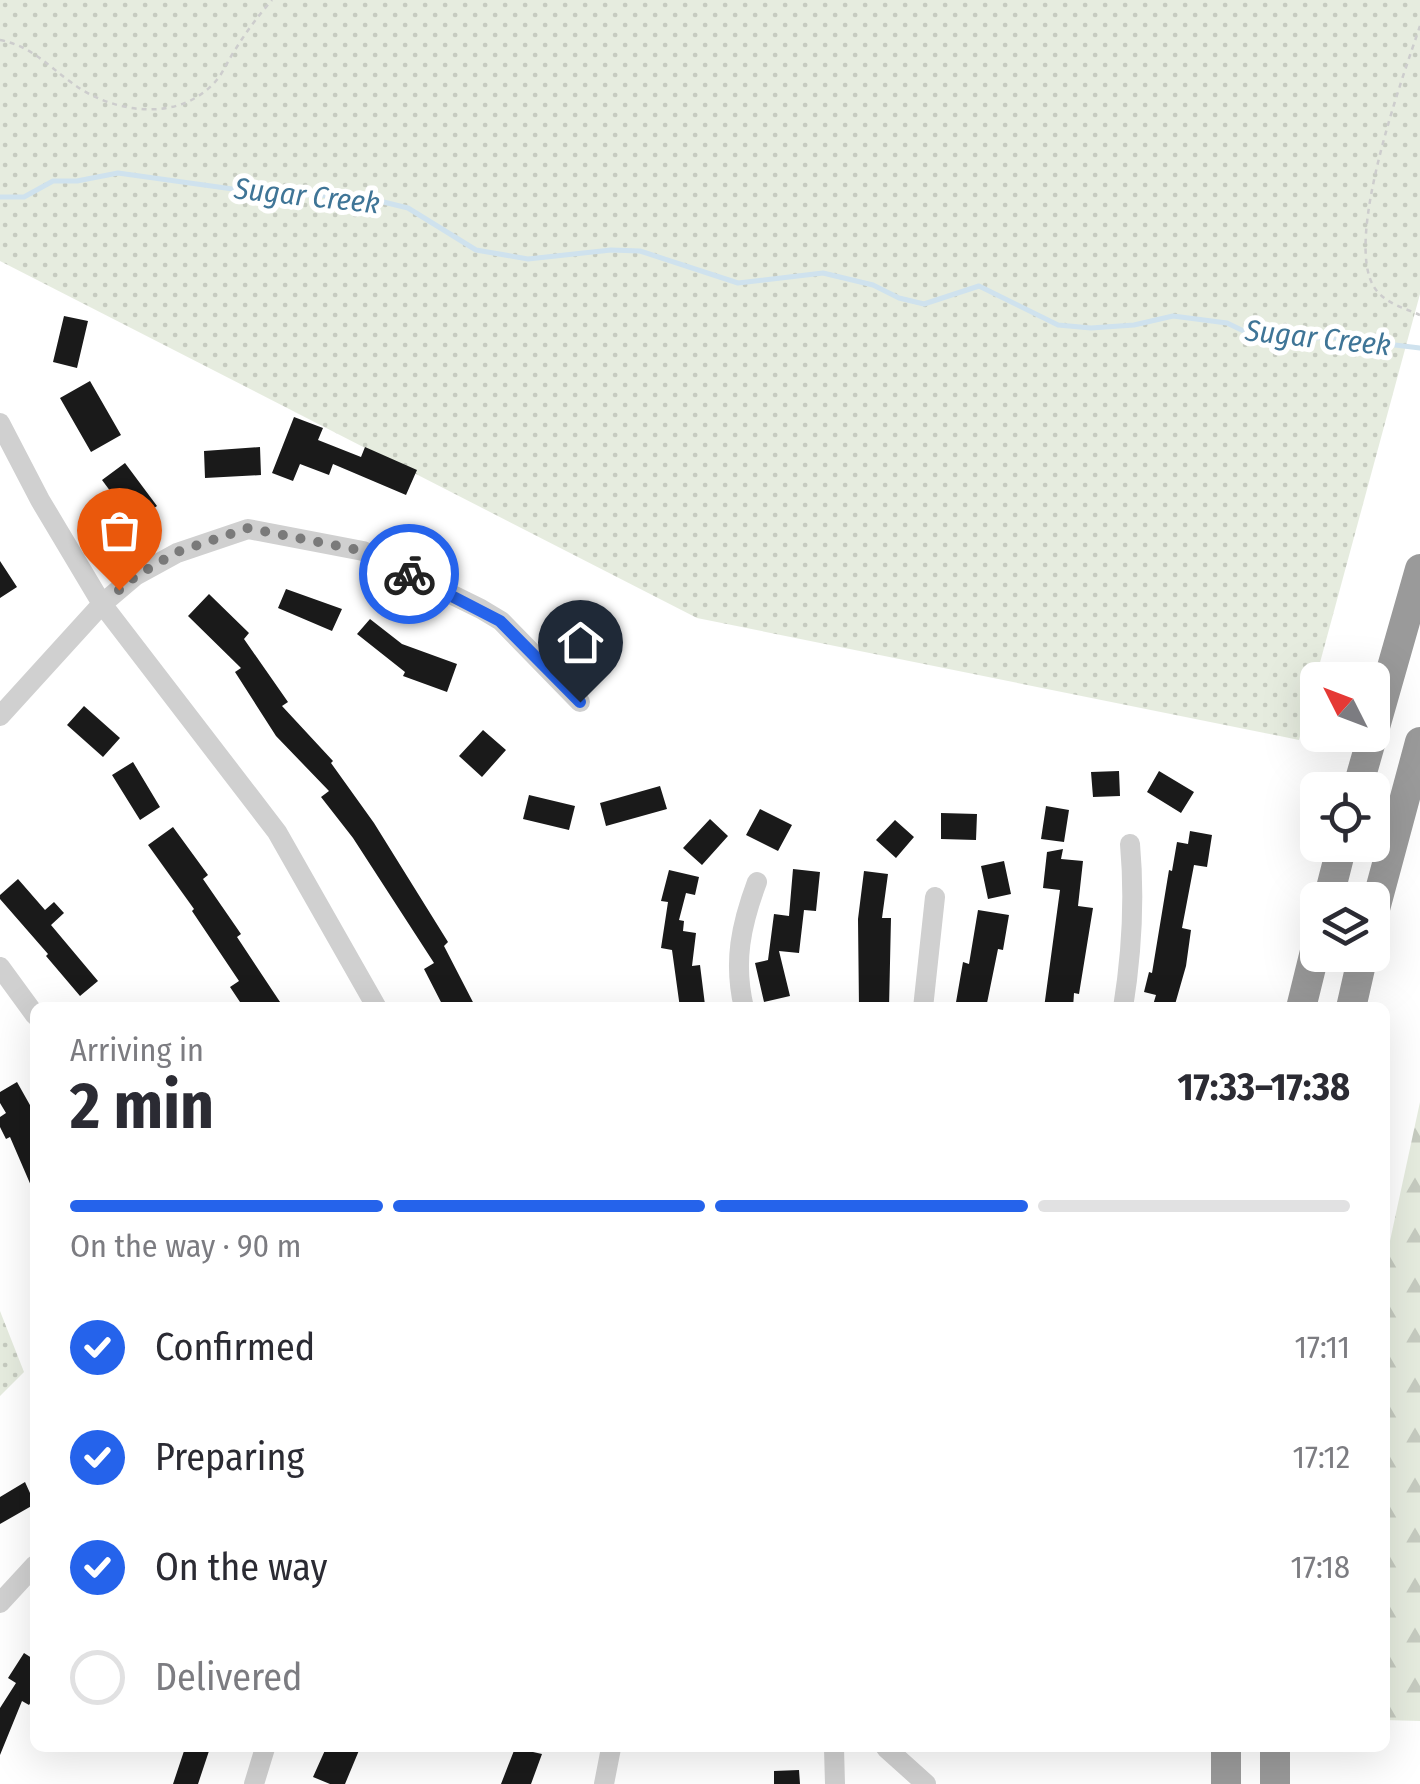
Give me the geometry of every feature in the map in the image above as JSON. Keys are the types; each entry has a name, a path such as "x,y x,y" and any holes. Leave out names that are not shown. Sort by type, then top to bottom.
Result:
{"highway":[{"path":"1362,772 1420,569"},
{"path":"1382,882 1416,757"},
{"path":"1302,1002 1310,972"},
{"path":"1353,1002 1360,972"},
{"path":"1226,1752 1226,1784"},
{"path":"1275,1784 1276,1752"}],"street":[{"path":"0,424 102,604 276,832 375,1002"},
{"path":"0,716 102,604 136,576 177,552 248,528 363,551 500,621 580,702"},
{"path":"1124,1002 1134,894 1130,844"},
{"path":"743,1002 737,962 741,932 757,882"},
{"path":"924,1002 935,897"},
{"path":"0,967 30,1007"},
{"path":"0,1603 30,1570"},
{"path":"254,1784 264,1752"},
{"path":"604,1784 610,1752"},
{"path":"834,1752 834,1784"},
{"path":"890,1752 926,1784"}],"path":[{"path":"0,40 34,52 74,86 117,106 152,112 186,101 214,84 250,24 272,0"},
{"path":"1420,26 1384,137 1366,242 1374,287 1392,304 1420,314"}],"green space":[{"path":"0,0 1420,0 1420,294 1320,662 1300,662 1299,740 697,618 0,261"},
{"path":"1420,1102 1420,1721 1390,1720 1390,1241"},
{"path":"0,1311 24,1372 0,1396"}],"building":[{"path":"64,316 88,321 77,368 53,362"},
{"path":"90,381 121,435 91,452 60,398"},
{"path":"294,417 323,428 318,440 361,457 365,447 417,470 406,495 333,464 329,475 300,464 293,481 272,473"},
{"path":"260,447 261,475 205,478 204,451"},
{"path":"125,463 157,506 134,523 102,480"},
{"path":"0,561 17,587 0,598"},
{"path":"286,589 342,609 332,631 278,608"},
{"path":"209,594 249,633 244,639 288,702 282,706 333,761 448,942 444,946 473,1002 441,1002 424,969 434,963 353,838 321,797 329,791 276,736 235,672 241,668 188,616"},
{"path":"370,619 402,644 457,664 447,692 403,676 405,672 357,634"},
{"path":"84,706 120,738 103,757 67,725"},
{"path":"483,730 506,750 482,777 459,756"},
{"path":"133,762 160,807 140,820 112,775"},
{"path":"1119,771 1120,796 1093,797 1091,772"},
{"path":"1159,771 1194,792 1181,813 1147,792"},
{"path":"660,786 667,809 606,826 600,803"},
{"path":"529,795 575,806 569,830 523,819"},
{"path":"1046,806 1069,810 1064,842 1041,839"},
{"path":"760,809 792,825 778,851 746,835"},
{"path":"941,813 977,814 976,840 941,839"},
{"path":"710,819 728,836 702,865 683,848"},
{"path":"895,820 914,837 896,858 876,840"},
{"path":"173,827 208,875 203,879 241,934 237,937 280,1002 240,1002 230,987 239,981 148,845"},
{"path":"1190,831 1212,835 1207,867 1194,865 1182,928 1191,930 1176,1002 1154,1002 1156,995 1144,992 1149,972 1152,973 1169,870 1172,871 1177,842 1188,844"},
{"path":"1063,849 1061,859 1083,861 1078,906 1093,908 1079,994 1074,993 1073,1002 1045,1002 1060,890 1043,888 1047,852"},
{"path":"1004,861 1011,894 988,899 981,866"},
{"path":"793,869 820,872 816,911 804,910 799,953 779,951 790,996 764,1002 755,963 768,960 774,914 789,916"},
{"path":"669,870 699,877 695,895 686,893 679,920 684,921 683,931 696,933 692,966 700,965 705,1002 679,1002 672,950 661,948 668,902 661,901"},
{"path":"864,871 888,874 882,918 891,918 889,1002 859,1002 858,919"},
{"path":"18,879 45,910 54,902 64,913 51,925 98,981 80,996 0,899"},
{"path":"978,910 1009,915 987,1002 956,1002 963,962 969,964"},
{"path":"17,1082 30,1105 30,1183 10,1137 6,1139 0,1127 0,1117 6,1113 0,1103 0,1092"},
{"path":"25,1482 30,1507 0,1524 0,1497"},
{"path":"24,1653 30,1657 30,1703 22,1701 0,1755 0,1708 16,1683 8,1678"},
{"path":"184,1752 209,1752 198,1784 173,1784"},
{"path":"324,1752 358,1752 345,1784 330,1784 313,1777"},
{"path":"513,1752 542,1754 531,1784 501,1784"},
{"path":"799,1770 800,1784 774,1784 774,1771"}],"waterway":[{"name":"Sugar Creek","path":"0,197 24,197 53,181 118,173 262,193 363,197 408,208 476,250 528,259 611,250 640,251 738,283 823,273 873,285 899,298 924,304 979,286 1058,325 1134,325 1173,316 1227,323 1252,335 1284,340 1329,337 1420,348"}],"way so far":[{"path":"119,590 177,552 248,528 363,551 409,574"}],"route":[{"path":"409,574 500,621 580,702"}]}
